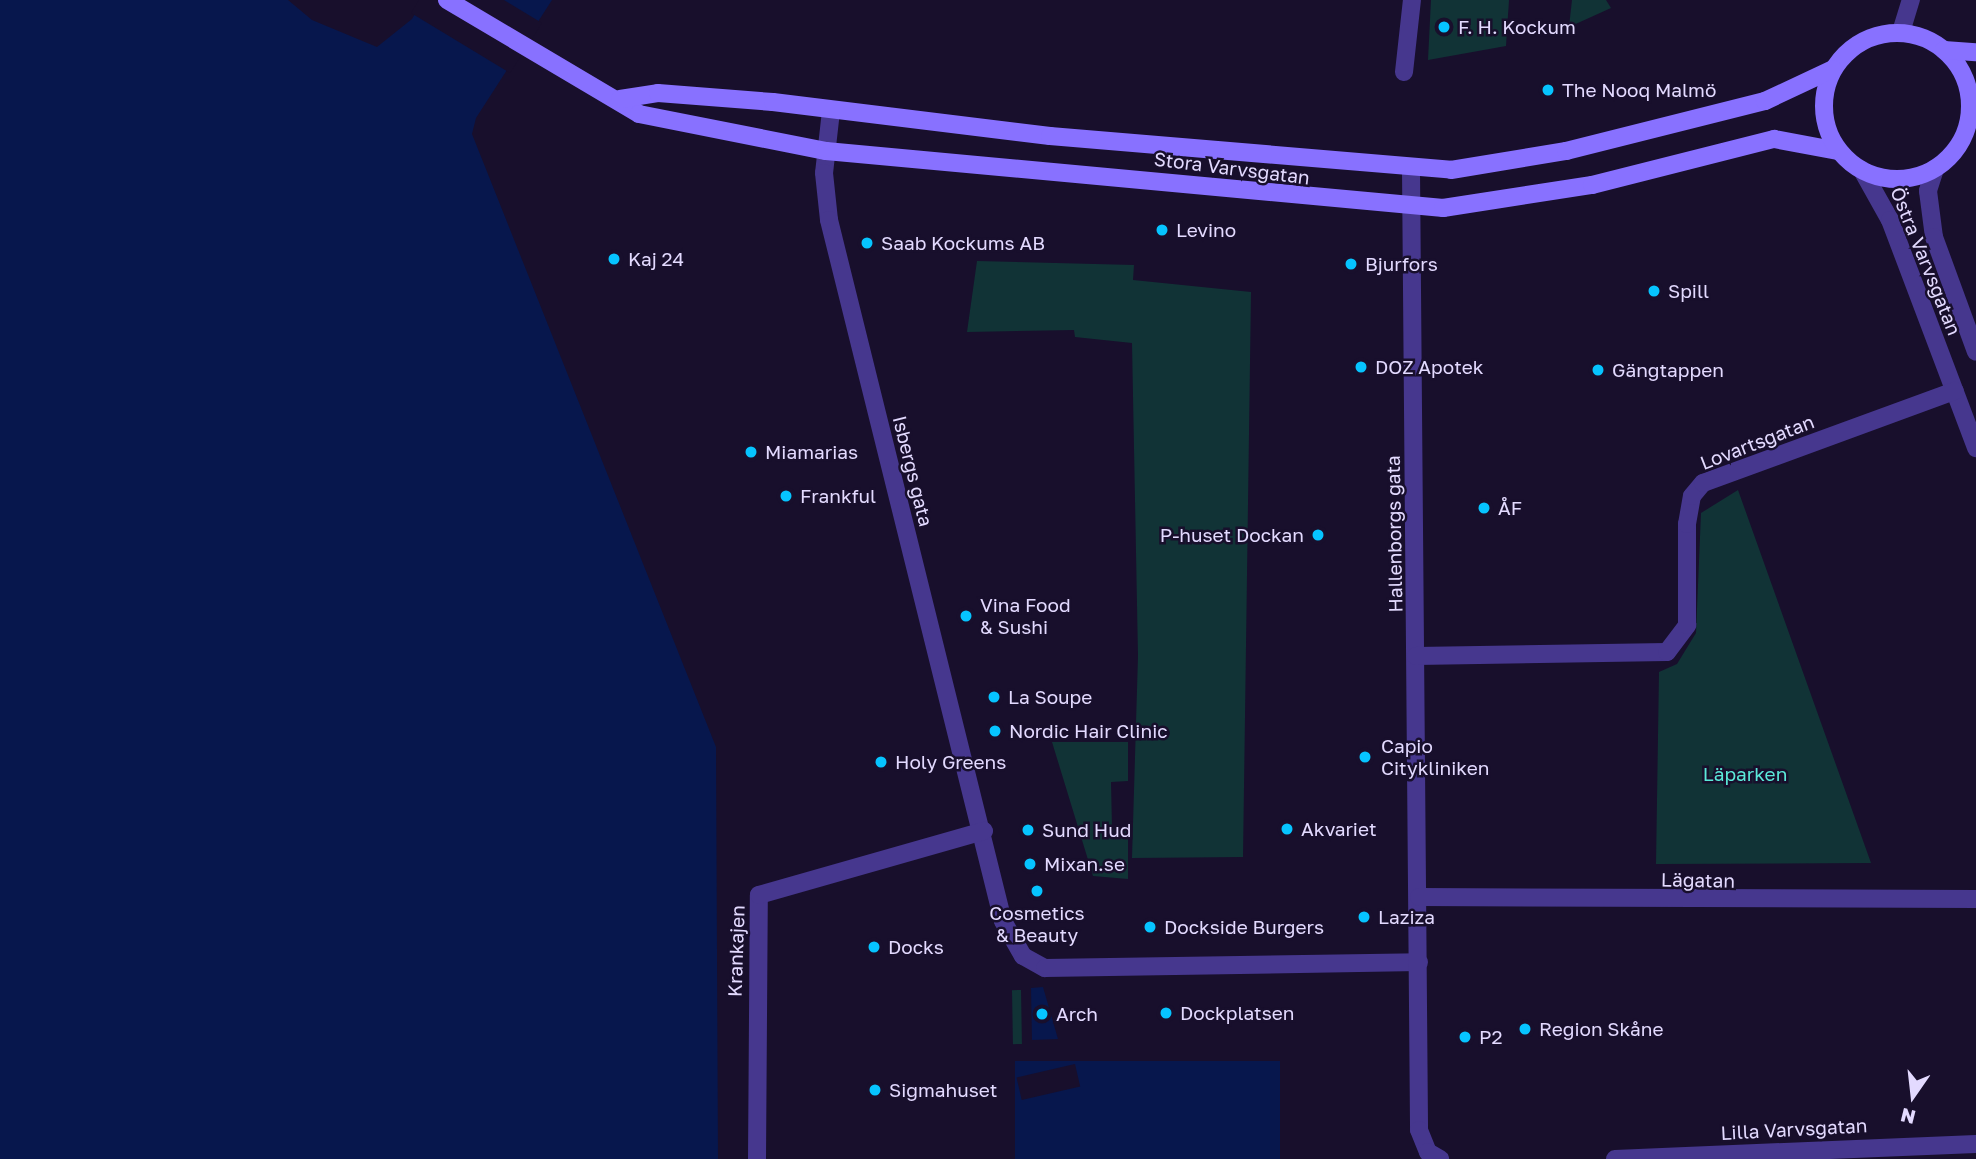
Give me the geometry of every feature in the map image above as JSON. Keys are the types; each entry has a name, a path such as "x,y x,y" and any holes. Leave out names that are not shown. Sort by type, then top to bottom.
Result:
{"street":[{"name":"Stora Varvsgatan","path":"447,0 530,50 620,99 639,114 826,151 1412,208 1530,197 1774,139 1839,151"},
{"path":"1404,72 1412,0"},
{"path":"1901,32 1912,0"},
{"name":"Stora Varvsgatan","path":"620,99 659,93 1411,170 1489,166 1566,151 1765,101 1833,69 1861,42 1901,32 1944,50 1976,52"},
{"name":"Stora Varvsgatan","path":"1833,69 1825,117 1839,151 1862,170 1904,179 1935,169 1960,144 1973,116 1965,76 1944,50"},
{"name":"Isbergs gata","path":"831,111 826,151 829,220 959,752 985,834"},
{"name":"Östra Varvsgatan","path":"1935,169 1928,191 1934,237 1976,352"},
{"name":"Hallenborgs gata","path":"1411,170 1419,897"},
{"name":"Östra Varvsgatan","path":"1862,170 1890,220 1976,448"},
{"name":"Lovartsgatan","path":"1416,656 1667,652 1687,625 1687,524 1692,496 1703,483 1955,391"},
{"path":"985,834 1003,921 1023,956 1045,968 1419,962"},
{"name":"Krankajen","path":"757,1159 758,895 985,834"},
{"path":"1419,897 1419,1130 1439,1159"},
{"name":"Lägatan","path":"1419,897 1976,899"},
{"name":"Lilla Varvsgatan","path":"1615,1159 1976,1144"}],"green space":[{"path":"1431,0 1509,0 1506,46 1428,60"},
{"path":"1572,0 1606,0 1611,8 1569,27"},
{"path":"977,261 1134,265 1133,280 1251,292 1243,857 1132,858 1138,656 1132,343 1075,337 1074,330 967,332"},
{"name":"Läparken","path":"1738,490 1871,863 1656,864 1659,672 1677,664 1696,633 1701,513"},
{"path":"1052,742 1128,742 1128,781 1111,782 1112,828 1128,828 1128,879 1093,876"},
{"path":"1012,990 1021,990 1022,1044 1013,1044"}],"shaded area":[{"path":"0,0 288,0 312,20 377,47 412,19 423,0 552,0 476,118 472,134 716,747 718,1159 0,1159"},
{"path":"1043,987 1058,1039 1032,1040 1031,988"},
{"path":"1015,1061 1280,1061 1280,1159 1015,1159"}],"pier":[{"path":"419,0 504,0 542,23 510,73 411,13"},
{"path":"1075,1064 1080,1086 1022,1100 1017,1077"}],"place":[{"name":"F. H. Kockum","path":"1444,27"},
{"name":"The Nooq Malmö","path":"1548,90"},
{"name":"Levino","path":"1162,230"},
{"name":"Saab Kockums AB","path":"867,243"},
{"name":"Kaj 24","path":"614,259"},
{"name":"Bjurfors","path":"1351,264"},
{"name":"Spill","path":"1654,291"},
{"name":"DOZ Apotek","path":"1361,367"},
{"name":"Gängtappen","path":"1598,370"},
{"name":"Miamarias","path":"751,452"},
{"name":"Frankful","path":"786,496"},
{"name":"ÅF","path":"1484,508"},
{"name":"P-huset Dockan","path":"1318,535"},
{"name":"Vina Food & Sushi","path":"966,616"},
{"name":"La Soupe","path":"994,697"},
{"name":"Nordic Hair Clinic","path":"995,731"},
{"name":"Capio Citykliniken","path":"1365,757"},
{"name":"Holy Greens","path":"881,762"},
{"name":"Akvariet","path":"1287,829"},
{"name":"Sund Hud","path":"1028,830"},
{"name":"Mixan.se","path":"1030,864"},
{"name":"Cosmetics & Beauty","path":"1037,891"},
{"name":"Laziza","path":"1364,917"},
{"name":"Dockside Burgers","path":"1150,927"},
{"name":"Docks","path":"874,947"},
{"name":"Dockplatsen","path":"1166,1013"},
{"name":"Arch","path":"1042,1014"},
{"name":"Region Skåne","path":"1525,1029"},
{"name":"P2","path":"1465,1037"},
{"name":"Sigmahuset","path":"875,1090"}]}
